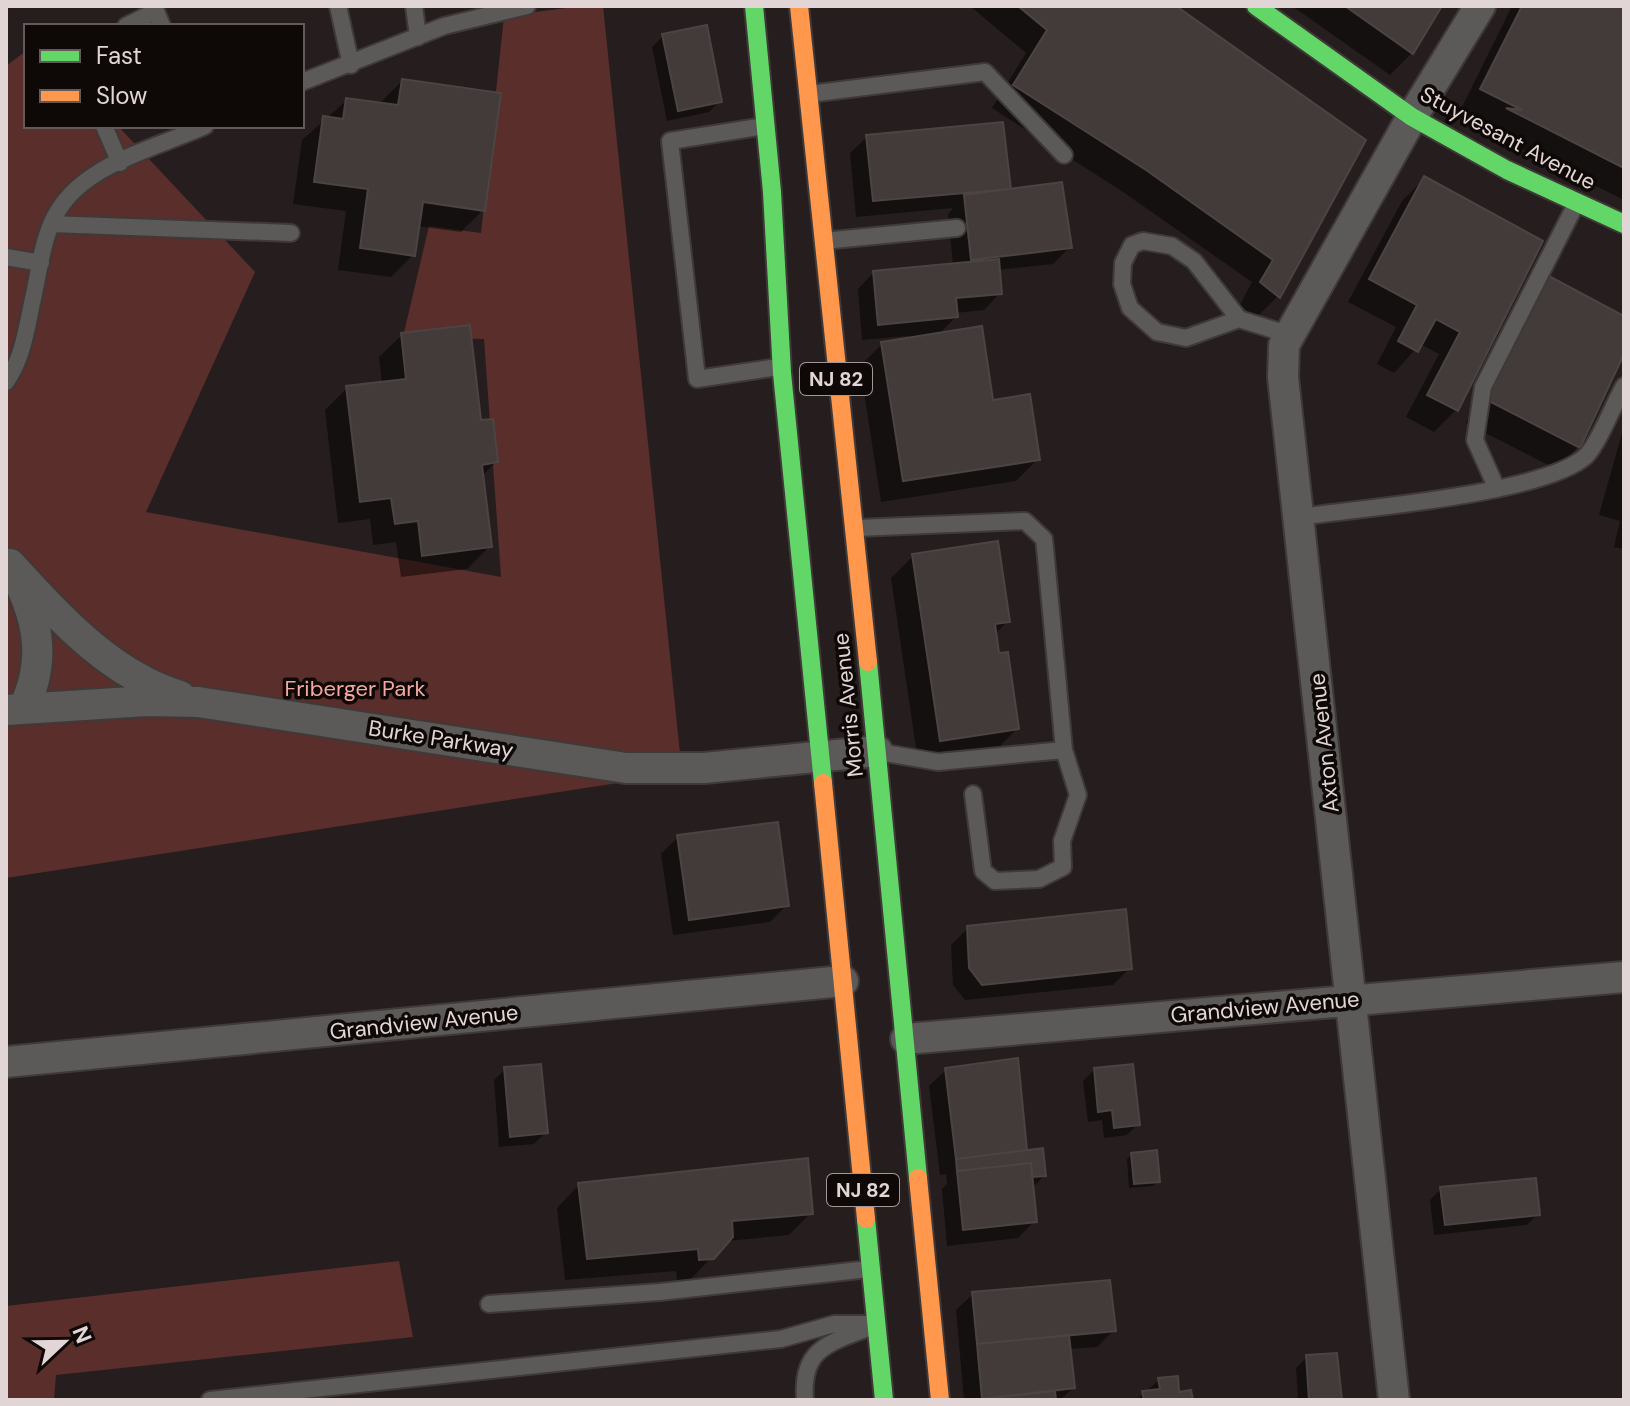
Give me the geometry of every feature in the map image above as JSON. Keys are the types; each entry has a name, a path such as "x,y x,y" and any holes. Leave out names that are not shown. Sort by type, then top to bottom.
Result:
{"main road":[{"name":"Morris Avenue","path":"754,6 766,126 782,366 884,1400"},
{"name":"Morris Avenue","path":"799,6 855,529 940,1400"},
{"name":"Stuyvesant Avenue","path":"1256,6 1412,117 1507,170 1624,224"}],"street":[{"name":"Axton Avenue","path":"1394,1400 1353,999 1283,377 1284,345 1412,117 1480,6"},
{"path":"8,562 71,628 103,655 140,678 198,702"},
{"path":"8,562 26,596 38,641 37,676 14,710"},
{"name":"Burke Parkway","path":"14,710 147,701 198,702 626,768 704,768 877,751"},
{"name":"Grandview Avenue","path":"906,1039 1624,977"},
{"name":"Grandview Avenue","path":"6,1062 843,981"}],"lane":[{"path":"338,6 351,65"},
{"path":"414,6 418,37"},
{"path":"304,81 444,26 527,6"},
{"path":"130,24 156,11 161,24"},
{"path":"807,94 985,72 1064,155"},
{"path":"766,126 670,141 697,379 782,366"},
{"path":"105,128 120,163"},
{"path":"6,382 22,348 51,224 64,201 80,183 199,128"},
{"path":"1497,489 1475,440 1483,387 1577,202"},
{"path":"51,224 291,233"},
{"path":"822,241 957,228"},
{"path":"1239,319 1186,338 1157,332 1130,308 1122,284 1123,263 1132,245 1143,241 1172,246 1194,261 1239,319 1290,335"},
{"path":"6,257 41,263"},
{"path":"1299,517 1497,489 1548,476 1586,455 1624,386"},
{"path":"855,529 1025,521 1044,539 1064,750 1078,795 1062,841 1063,867 1039,879 995,881 983,871 973,794"},
{"path":"877,751 938,762 1064,750"},
{"path":"489,1304 660,1292 871,1269"},
{"path":"210,1400 781,1339 834,1324 876,1324"},
{"path":"805,1400 803,1375 813,1354 834,1341 876,1324"}],"green space":[{"name":"Friberger Park","path":"603,6 682,773 6,878 6,66 24,52 24,128 120,128 255,272 146,512 501,577 484,339 403,337 429,226 481,233 504,16"},
{"path":"399,1261 413,1337 56,1375 54,1400 6,1400 6,1306"}],"building":[{"path":"1018,6 1176,6 1366,140 1280,298 1260,282 1273,260 1146,170 1013,85 1047,30"},
{"path":"1345,6 1442,6 1413,54"},
{"path":"1522,6 1624,6 1624,168 1506,108 1522,110 1480,89"},
{"path":"707,25 722,102 678,111 662,34"},
{"path":"402,79 501,93 485,211 423,202 415,256 360,248 368,189 314,182 323,116 343,119 346,98 398,105"},
{"path":"1003,122 1011,189 873,201 866,135"},
{"path":"1424,176 1543,241 1458,411 1427,395 1460,332 1436,319 1418,352 1398,341 1417,305 1369,279"},
{"path":"1062,182 1072,248 971,260 964,195"},
{"path":"999,259 1002,294 956,298 958,317 878,325 873,271"},
{"path":"1547,275 1624,316 1624,354 1580,448 1487,400"},
{"path":"470,325 481,420 493,419 498,462 482,465 492,547 422,556 418,521 395,524 391,498 360,502 346,386 406,379 401,333"},
{"path":"982,326 993,400 1030,394 1040,460 903,481 881,342"},
{"path":"998,541 1010,622 995,624 999,653 1008,652 1019,729 940,741 912,554"},
{"path":"778,822 789,906 689,920 677,835"},
{"path":"1126,909 1132,969 982,985 969,968 967,926"},
{"path":"1018,1058 1027,1150 956,1159 945,1068"},
{"path":"541,1064 548,1133 510,1137 504,1067"},
{"path":"1133,1064 1140,1125 1114,1128 1112,1110 1098,1112 1094,1068"},
{"path":"1043,1148 1046,1176 1032,1177 1031,1163 957,1171 956,1159"},
{"path":"1157,1150 1160,1182 1134,1184 1131,1153"},
{"path":"808,1158 813,1214 732,1221 733,1237 714,1259 699,1260 698,1249 587,1259 578,1183"},
{"path":"1031,1163 1037,1222 963,1230 957,1171"},
{"path":"1536,1178 1540,1215 1445,1225 1440,1187"},
{"path":"1110,1280 1116,1331 977,1344 972,1292"},
{"path":"1069,1335 1075,1388 982,1399 977,1344"},
{"path":"1337,1353 1342,1400 1309,1400 1306,1355"},
{"path":"1178,1376 1179,1392 1191,1390 1193,1400 1144,1400 1142,1391 1160,1389 1158,1378"},
{"path":"1055,1391 1056,1400 982,1400 982,1399"}],"traffic: fast":[{"path":"754,6 772,192 782,373 823,783"},
{"path":"1256,6 1412,117 1507,170 1624,224"},
{"path":"868,662 918,1178"},
{"path":"866,1219 884,1400"}],"traffic: slow":[{"path":"799,6 868,662"},
{"path":"823,783 866,1219"},
{"path":"918,1178 940,1400"}]}
